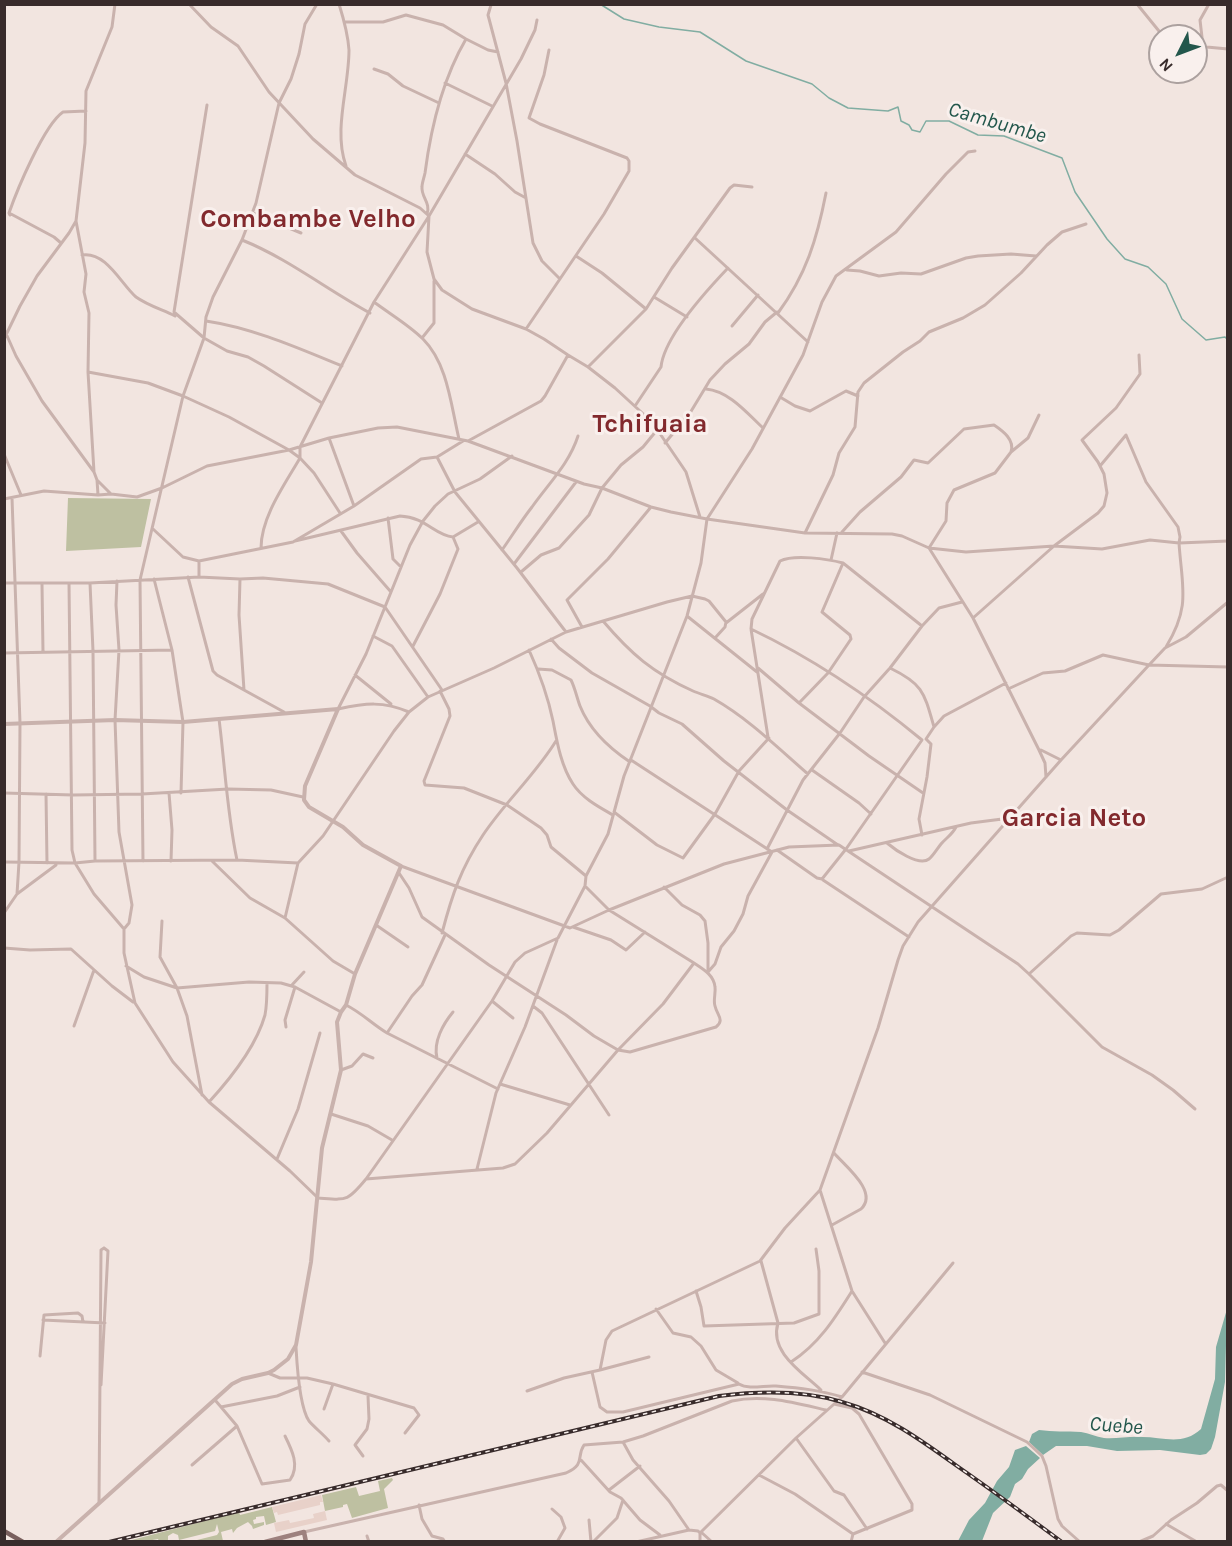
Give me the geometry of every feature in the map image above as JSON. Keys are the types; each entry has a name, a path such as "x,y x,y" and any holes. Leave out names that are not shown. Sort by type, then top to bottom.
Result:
{"main road":[{"path":"4,1531 23,1542"},
{"path":"266,1542 304,1532 306,1542"}],"street":[{"path":"94,472 88,372 89,313 84,292 86,274 76,221 82,177 86,91 112,27 115,4"},
{"path":"189,4 211,27 238,46 254,72 313,139 346,168 364,180 420,208 428,215"},
{"path":"144,861 140,580 183,396 204,338 213,297 242,240 252,213 262,180 279,103 291,79 305,24 317,4"},
{"path":"339,4 348,36 349,57 341,137 342,156 346,168"},
{"path":"1137,4 1153,24"},
{"path":"1200,24 1200,20 1209,4"},
{"path":"491,5 488,15 506,83 533,243 538,255 560,279"},
{"path":"345,22 382,22 406,15 443,25 488,50 498,52"},
{"path":"261,548 267,520 300,458 300,447 374,302 526,49 536,30 537,21"},
{"path":"422,338 434,323 434,279 427,252 430,229 428,205 421,189 430,135 445,83 454,58 466,39"},
{"path":"1208,47 1227,49"},
{"path":"526,329 604,214 630,166 627,158 529,118 544,75 549,50"},
{"path":"374,69 388,74 403,87 439,103"},
{"path":"445,83 492,106"},
{"path":"177,317 173,309 207,105"},
{"path":"61,243 9,213 18,189 51,125 63,112 86,111"},
{"path":"477,1169 498,1089 537,996 558,938 585,886 586,876 608,834 624,776 687,616 701,563 707,519 730,486 763,428 808,342 822,302 837,276 896,232 946,174 968,152 975,151"},
{"path":"465,154 526,198"},
{"path":"588,367 646,309 672,268 730,188 734,185 752,187"},
{"path":"665,443 725,364 749,345 765,322 777,313 795,289 820,225 826,193"},
{"path":"252,213 301,233"},
{"path":"4,339 8,335 20,306 76,221"},
{"path":"805,533 833,475 836,459 855,427 858,396 864,383 903,352 921,341 929,332 963,318 984,305 1022,273 1036,256 1062,232 1086,224"},
{"path":"695,238 808,342"},
{"path":"242,240 289,263 332,292 369,313"},
{"path":"82,255 90,254 98,257 129,287 136,297 177,317 204,338 227,351 248,357 264,366 323,403"},
{"path":"845,270 860,271 875,276 921,273 978,256 1011,254 1036,256"},
{"path":"576,256 602,273 646,309"},
{"path":"635,406 661,368 669,342 707,290 728,268"},
{"path":"434,279 442,290 462,304 526,329 588,367 635,406 650,420 686,472 700,517"},
{"path":"732,326 758,295"},
{"path":"654,297 687,317"},
{"path":"374,302 422,338 434,352 442,369 461,440"},
{"path":"206,321 229,325 286,343 342,366"},
{"path":"4,329 16,356 42,401 94,472 98,495"},
{"path":"468,441 541,401 568,355"},
{"path":"973,618 1054,546 1104,506 1106,486 1100,466 1082,440 1116,408 1140,374 1139,355"},
{"path":"88,372 148,383 183,396 289,450 300,458 325,489 340,513"},
{"path":"704,390 722,394 740,406 763,428"},
{"path":"780,396 795,406 810,411 846,391 858,396"},
{"path":"929,548 946,521 947,503 954,490 994,473 1011,452 1028,438 1039,416"},
{"path":"842,532 860,512 901,477 914,460 928,463 964,429 994,425 1011,441 1013,446 1011,452"},
{"path":"4,499 44,490 137,497 162,488 207,466 289,450 329,438 378,428 397,427 468,441 651,507 707,519 805,533 892,534 929,548 966,552 1054,546 1102,549 1150,540 1179,543 1227,541"},
{"path":"520,572 541,555 559,548 589,514 602,488 621,465 643,447 657,430"},
{"path":"502,550 558,474 573,451 578,436"},
{"path":"600,1370 609,1333 760,1261 785,1228 820,1190 878,1028 898,960 909,937 932,906 1061,760 1165,648 1176,631 1184,605 1178,527 1146,482 1126,436 1100,466"},
{"path":"329,438 354,506"},
{"path":"293,542 354,506 421,459 437,457 461,440"},
{"path":"4,454 21,495"},
{"path":"512,456 480,479 444,497 423,521 305,786 303,797 309,807 343,827 370,850 401,866 564,927 573,927 611,940 626,950 645,932"},
{"path":"437,457 455,492 566,632"},
{"path":"97,480 111,494"},
{"path":"514,564 577,481"},
{"path":"12,498 20,723 20,862 17,894"},
{"path":"582,627 567,600 608,559 651,507"},
{"path":"153,528 183,557 199,561 293,542 388,518 406,516 423,521 453,537 458,549 440,594 413,646"},
{"path":"388,518 393,559 401,567"},
{"path":"453,537 478,522"},
{"path":"341,531 391,592"},
{"path":"831,560 837,533"},
{"path":"929,548 973,618 1040,750 1045,763 1046,779"},
{"path":"768,738 751,629 752,619 778,564 783,559 831,560 843,563 922,626"},
{"path":"199,561 199,577"},
{"path":"799,703 828,673 851,639 850,635 822,612 843,563"},
{"path":"4,583 69,584 188,577 264,578 328,584 385,607 441,690 449,709 450,716 424,782 425,785 464,788 507,805 541,828 547,835 551,847 586,876"},
{"path":"188,577 213,670 217,675 285,713"},
{"path":"154,579 172,650 183,722 181,792"},
{"path":"240,579 239,615 243,690"},
{"path":"117,581 119,650 115,720 119,832 132,905 129,923 124,929 123,945 135,1003"},
{"path":"90,583 95,861"},
{"path":"42,584 43,652"},
{"path":"69,584 72,850 75,863 100,903 124,929"},
{"path":"715,638 726,623 765,592"},
{"path":"285,918 298,863 323,836 394,731 409,712 428,697 494,668 566,632 692,596 709,600 726,623"},
{"path":"767,849 786,810 808,774 864,697 922,626 944,606 962,602"},
{"path":"1165,648 1186,637 1227,602"},
{"path":"687,616 799,703 923,793"},
{"path":"603,621 626,647 664,676 694,692 714,699 768,738 808,774"},
{"path":"751,629 793,649 931,744 919,819 922,835"},
{"path":"373,636 392,646 428,697"},
{"path":"551,639 559,648 592,673 682,724 786,810 932,906 1029,974 1102,1047 1152,1075 1195,1109"},
{"path":"529,649 538,669 556,741 573,784 587,798 682,858 715,814 739,771 768,738"},
{"path":"4,652 172,650"},
{"path":"1008,689 1043,673 1065,671 1098,656 1149,665 1227,667"},
{"path":"890,668 910,677 921,689 934,727"},
{"path":"538,669 552,670 571,680 580,706 592,728 611,747 630,761 767,849 775,851 822,879 909,937"},
{"path":"355,675 392,705 409,712"},
{"path":"822,879 848,850 898,775 944,716 1006,683"},
{"path":"4,724 115,720 183,722 339,709 362,704 392,705"},
{"path":"219,718 228,806 237,860"},
{"path":"387,1033 422,985 444,934 455,885 483,834 556,741"},
{"path":"1040,750 1061,760"},
{"path":"812,770 871,814"},
{"path":"4,793 142,794 228,789 271,790 303,797"},
{"path":"169,793 172,830 171,861"},
{"path":"46,794 47,863"},
{"path":"848,850 1012,817"},
{"path":"887,843 895,850 924,861 952,835 956,827"},
{"path":"573,927 716,867 804,845 839,845"},
{"path":"708,972 715,964 721,947 734,931 743,914 748,896 775,851"},
{"path":"4,862 57,864 95,861 237,860 298,863"},
{"path":"212,861 250,898 285,918 333,961 355,974"},
{"path":"4,913 17,894 57,864"},
{"path":"329,1441 308,1419 298,1378 296,1345 311,1262 322,1148 341,1070 337,1022 346,1005 355,974 401,866"},
{"path":"399,872 409,888 420,915 444,934 618,1050 630,1052 719,1025 721,1020 715,1006 715,984 708,972 609,910 585,886"},
{"path":"1029,974 1077,933 1110,935 1161,894 1202,889 1227,877"},
{"path":"664,888 682,905 700,915 705,921 708,972"},
{"path":"162,921 160,957 177,988 187,1016 202,1095"},
{"path":"376,925 408,947"},
{"path":"4,948 71,950 135,1003 173,1062 209,1102 277,1159 318,1198 345,1200 366,1179 492,1001 520,957 558,938"},
{"path":"366,1179 503,1168 515,1164 547,1133 618,1050 663,1004 694,963"},
{"path":"126,966 144,977 177,988 267,982 293,987 341,1012"},
{"path":"74,1026 94,970"},
{"path":"286,1027 285,1020 293,987 304,972"},
{"path":"209,1102 228,1080 259,1029 265,1015 267,982"},
{"path":"492,1001 513,1018"},
{"path":"346,1005 359,1011 373,1025 387,1033 498,1089"},
{"path":"533,1006 542,1013 609,1115"},
{"path":"437,1058 435,1051 441,1030 453,1012"},
{"path":"277,1159 298,1109 320,1033"},
{"path":"341,1070 352,1066 363,1054 373,1058"},
{"path":"500,1084 570,1105"},
{"path":"331,1114 368,1126 392,1140"},
{"path":"832,1225 861,1209 867,1198 864,1188 834,1153"},
{"path":"820,1190 852,1291 885,1343"},
{"path":"99,1502 101,1386 108,1251 104,1248 101,1250 99,1380 101,1386"},
{"path":"696,1291 704,1326 794,1323 819,1314 819,1271 816,1249"},
{"path":"760,1261 777,1323 780,1350 822,1391"},
{"path":"700,1542 701,1533 796,1438 842,1397 953,1263"},
{"path":"790,1362 812,1345 824,1332 852,1291"},
{"path":"656,1309 673,1333 691,1336 701,1346 716,1370 739,1384 822,1391 842,1397"},
{"path":"40,1356 43,1320 46,1313 78,1313 82,1316 83,1322"},
{"path":"43,1320 105,1323"},
{"path":"56,1542 239,1380 268,1373 288,1359 296,1345"},
{"path":"527,1391 564,1378 649,1357"},
{"path":"592,1372 600,1407 607,1412 623,1412 739,1384"},
{"path":"862,1372 930,1395 1027,1442 1042,1456 1050,1479 1058,1519 1062,1526 1080,1542"},
{"path":"268,1373 280,1378 298,1378 333,1384 416,1409 419,1415 405,1433"},
{"path":"324,1409 333,1384"},
{"path":"221,1407 277,1396 300,1387"},
{"path":"363,1456 355,1446 368,1430 368,1396"},
{"path":"304,1532 566,1473 581,1460 581,1448 584,1444 623,1442 662,1430 711,1408 745,1398 769,1398 826,1410"},
{"path":"215,1400 237,1426 261,1482 264,1484 290,1480 292,1477 294,1456 285,1436"},
{"path":"834,1404 852,1408 859,1414 913,1507 909,1512 853,1534"},
{"path":"192,1465 237,1426"},
{"path":"796,1438 834,1491 844,1495 867,1529"},
{"path":"623,1442 633,1460 674,1507 689,1530"},
{"path":"581,1460 609,1490 623,1500 640,1520 660,1535"},
{"path":"609,1490 640,1466"},
{"path":"759,1474 795,1494 853,1534"},
{"path":"1139,1542 1153,1536 1217,1486 1221,1485 1227,1491"},
{"path":"592,1542 617,1518 623,1500"},
{"path":"419,1505 422,1519 432,1536 443,1539 445,1542"},
{"path":"552,1509 561,1517 565,1528 556,1542"},
{"path":"589,1520 592,1542"},
{"path":"1166,1524 1197,1542"},
{"path":"636,1542 689,1530 698,1531 712,1542"},
{"path":"851,1542 853,1534"},
{"path":"367,1536 369,1542"}],"green space":[{"path":"68,498 151,499 141,547 66,551"},
{"path":"392,1478 393,1480 384,1489 388,1508 352,1518 347,1504 325,1511 322,1495 356,1487 359,1496 380,1491 378,1481"},
{"path":"272,1507 276,1522 266,1525 264,1516 256,1517 253,1520 254,1524 264,1522 264,1525 253,1529 248,1522 233,1533 232,1529 221,1532 223,1541 193,1541 217,1535 219,1532 217,1524 215,1531 179,1540 178,1535 173,1533 168,1536 168,1541 158,1539 128,1541 239,1512 240,1515"}],"shaded area":[{"path":"321,1495 323,1502 320,1502 320,1505 278,1515 277,1512 274,1513 272,1507"},
{"path":"325,1511 327,1520 276,1532 274,1523 289,1520 290,1523 314,1518 313,1514"}],"water":[{"path":"1227,1309 1225,1382 1215,1437 1211,1449 1206,1454 1056,1446 1043,1455 1029,1442 1032,1434 1039,1430 1081,1432 1109,1438 1180,1439 1194,1434 1201,1429 1215,1379 1216,1347"},
{"path":"1026,1446 1040,1458 1015,1484 1010,1497 993,1513 982,1541 958,1541 969,1520 985,1503 997,1481 1009,1467 1015,1450"}],"waterway":[{"name":"Cambumbe","path":"600,4 624,19 659,27 700,32 746,61 812,84 829,98 848,108 888,111 898,107 901,121 909,125 912,130 920,132 926,121 949,121 978,135 1004,136 1062,158 1075,192 1107,239 1125,259 1148,267 1166,284 1182,319 1206,340 1225,337 1228,340"}],"railway":[{"path":"109,1542 719,1396 750,1393 812,1395 873,1413 930,1447 1062,1542"}],"district":[{"name":"Combambe Velho","path":"308,220"},
{"name":"Tchifuaia","path":"650,425"},
{"name":"Garcia Neto","path":"1074,819"}],"water label":[{"name":"Cuebe","path":"1116,1426"}]}
